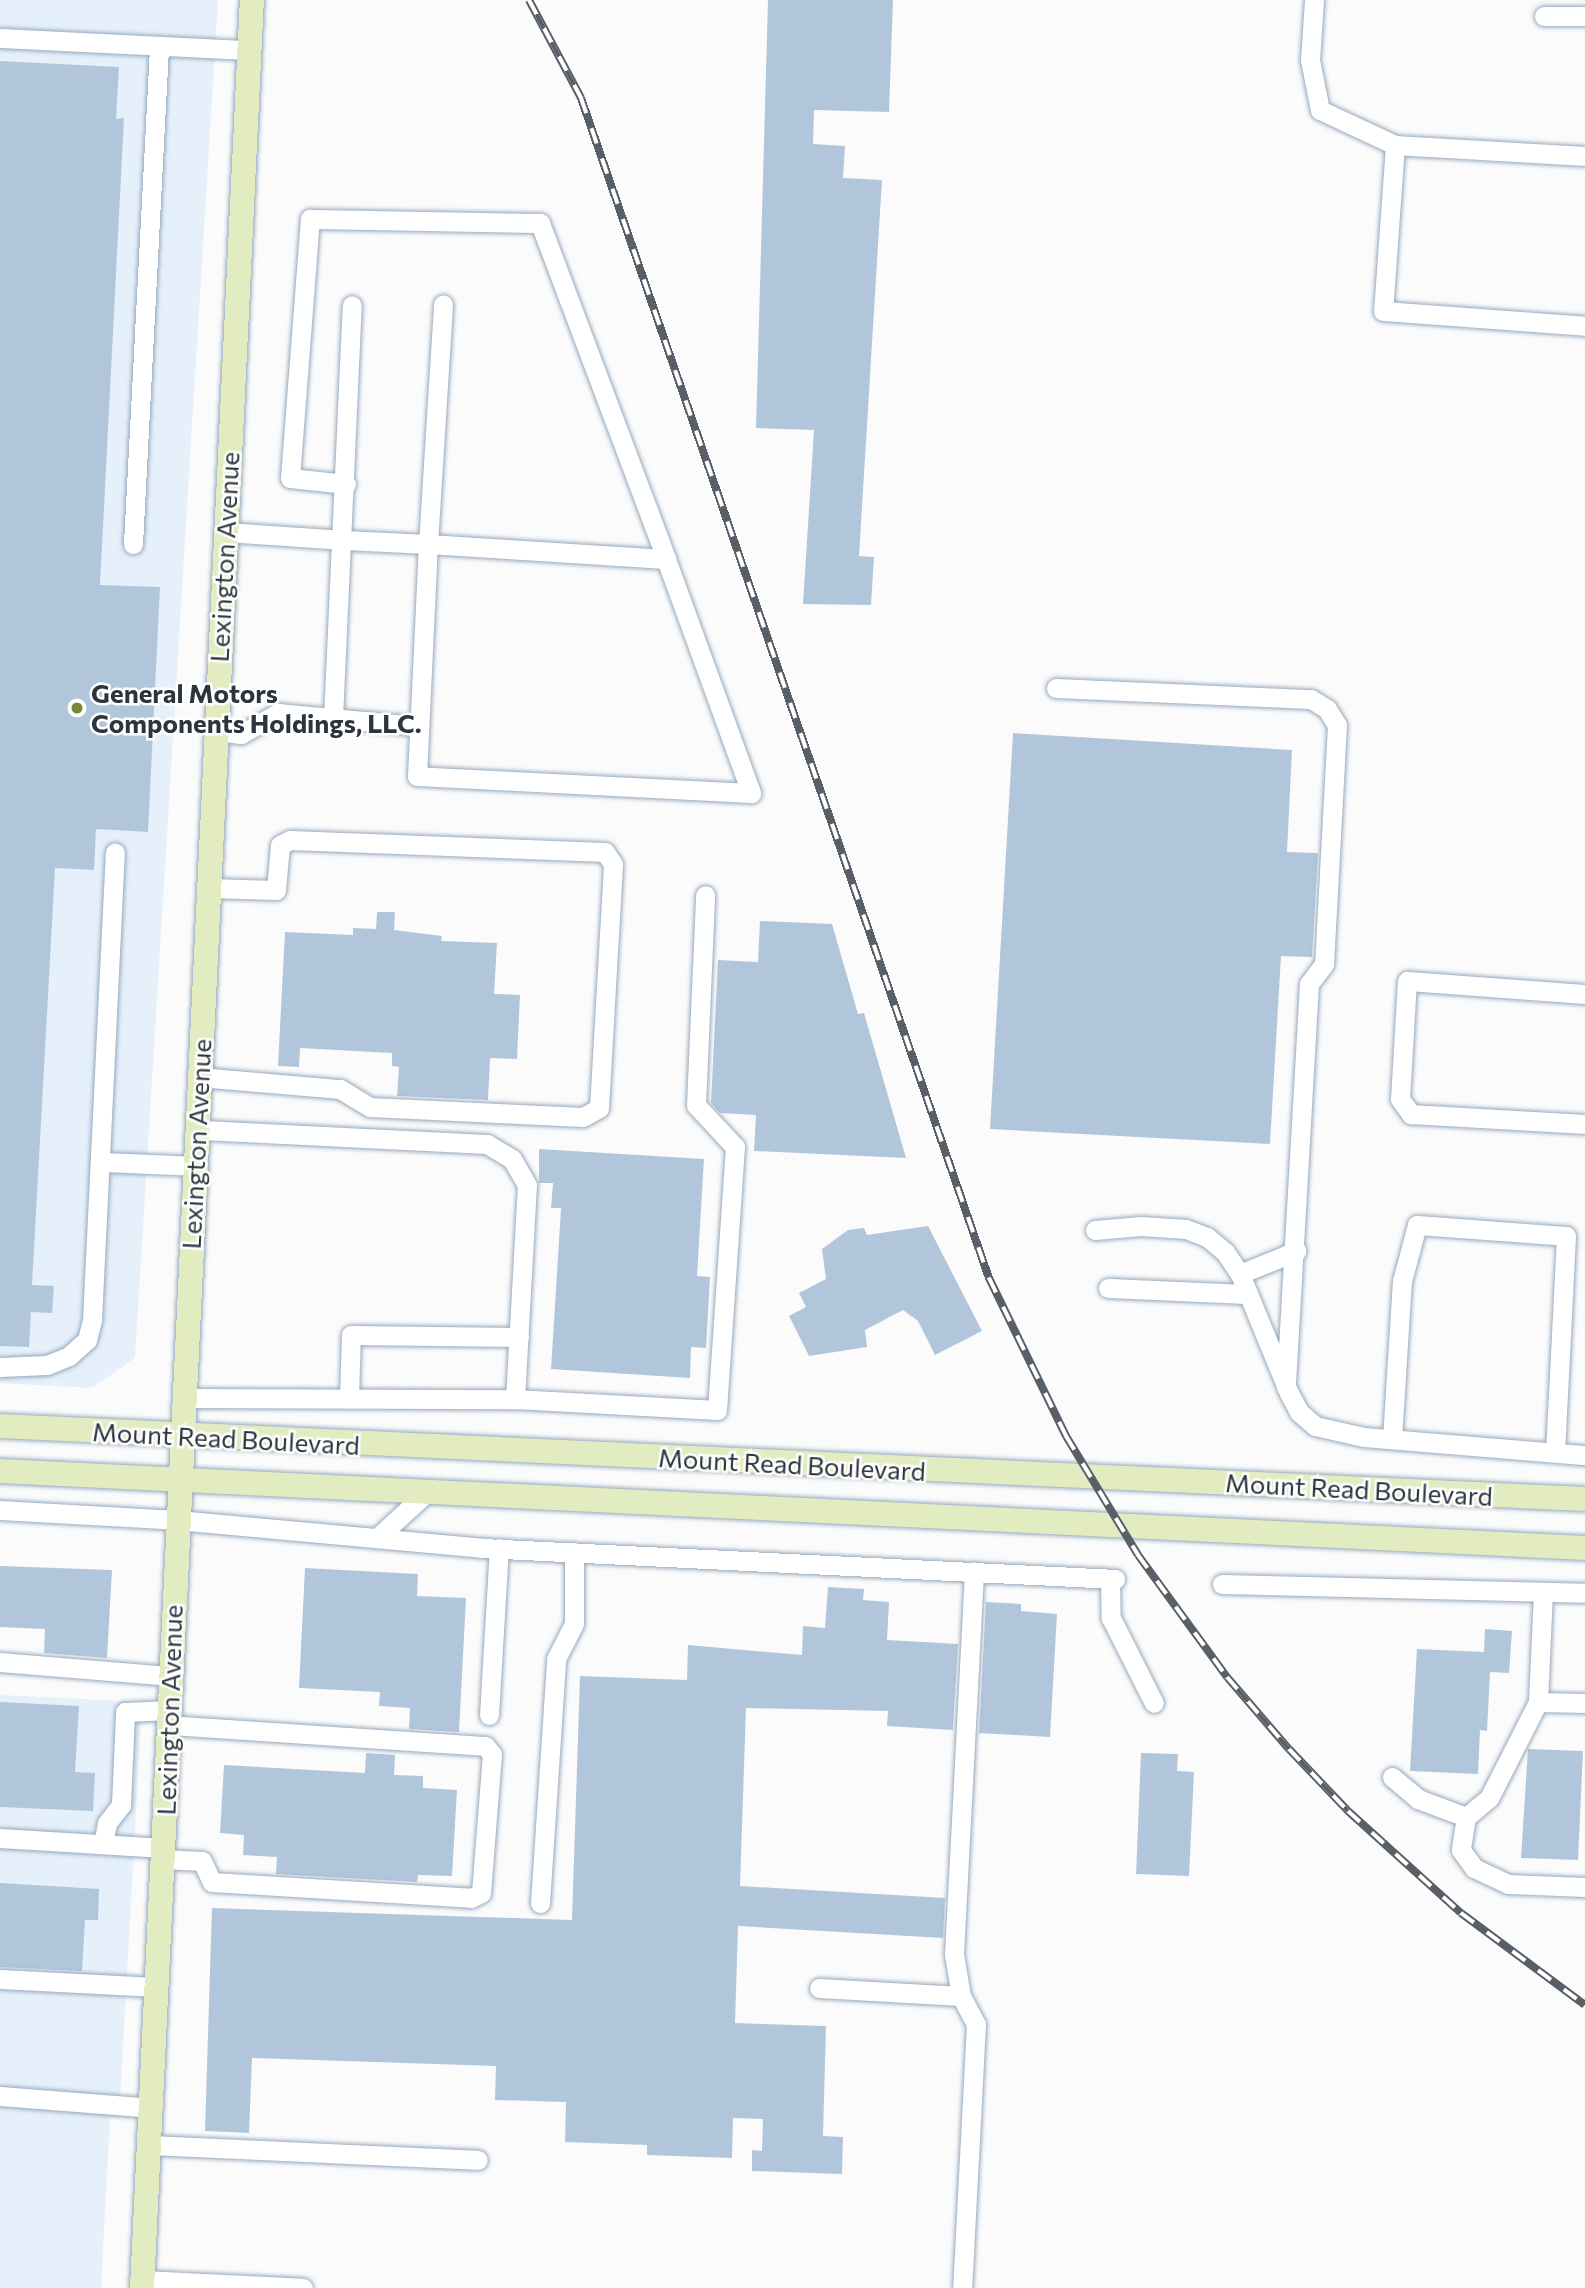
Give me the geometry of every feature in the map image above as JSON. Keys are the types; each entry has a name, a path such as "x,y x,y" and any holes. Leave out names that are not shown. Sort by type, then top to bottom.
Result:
{"main road":[{"name":"Lexington Avenue","path":"142,2284 252,0"},
{"name":"Mount Read Boulevard","path":"0,1426 1585,1499"},
{"name":"Mount Read Boulevard","path":"0,1471 425,1494 1585,1548"}],"street":[{"path":"1314,0 1310,60 1320,110 1395,145 1585,156"},
{"path":"1544,16 1585,16"},
{"path":"0,37 249,50"},
{"path":"133,544 159,47"},
{"path":"1395,145 1383,311 1585,326"},
{"path":"346,484 289,478 310,219 540,223 751,793 417,776 443,304"},
{"path":"332,718 344,540 352,306"},
{"path":"226,532 666,558"},
{"path":"1056,688 1311,699 1327,709 1337,724 1324,964 1309,984 1296,1251 1286,1387"},
{"path":"216,732 241,734 278,713 419,726"},
{"path":"199,1077 340,1088 370,1107 583,1117 599,1108 613,864 604,852 290,840 280,845 276,890 208,888"},
{"path":"0,1367 47,1365 69,1356 87,1340 92,1320 115,853"},
{"path":"183,1398 515,1399 717,1410 735,1147 696,1105 705,895"},
{"path":"1585,994 1407,981 1400,1099 1411,1114 1585,1125"},
{"path":"196,1130 488,1144 512,1159 527,1185 515,1399"},
{"path":"101,1162 195,1166"},
{"path":"1392,1438 1402,1281 1417,1225 1566,1236 1555,1452"},
{"path":"1095,1230 1141,1226 1186,1229 1207,1237 1225,1252 1240,1274 1286,1387 1299,1412 1315,1426 1336,1434 1585,1455"},
{"path":"1240,1274 1296,1251"},
{"path":"1108,1288 1248,1294"},
{"path":"349,1397 351,1335 519,1337"},
{"path":"378,1537 425,1494"},
{"path":"0,1510 177,1520 499,1548 1113,1579 1111,1618 1154,1703"},
{"path":"489,1715 499,1548"},
{"path":"540,1903 556,1659 573,1624 575,1552"},
{"path":"962,2288 976,2024 961,1996 954,1954 974,1572"},
{"path":"1222,1584 1585,1593"},
{"path":"1543,1592 1538,1702 1489,1798 1466,1817 1461,1850 1474,1868 1507,1884 1585,1887"},
{"path":"0,1662 171,1676"},
{"path":"1538,1702 1585,1703"},
{"path":"0,1838 103,1844 202,1861 212,1882 471,1898 481,1893 492,1754 485,1746 125,1712 121,1805 107,1823 103,1844"},
{"path":"1392,1777 1418,1799 1466,1817"},
{"path":"0,1979 157,1987"},
{"path":"819,1988 961,1996"},
{"path":"0,2096 151,2108"},
{"path":"149,2146 478,2160"},
{"path":"142,2284 303,2288"}],"shaded area":[{"path":"0,0 218,0 135,1358 92,1388 0,1383"},
{"path":"0,1695 142,1702 119,2118 110,2118 101,2288 0,2288"}],"building":[{"path":"768,0 893,0 889,112 814,110 813,144 845,146 843,178 882,180 859,556 874,557 871,605 803,604 814,430 756,428"},
{"name":"General Motors Components Holdings, LLC.","path":"0,61 119,67 116,119 124,118 100,585 160,587 148,832 96,829 94,870 55,868 32,1285 54,1286 52,1313 31,1312 29,1347 0,1346"},
{"path":"1013,733 1292,750 1287,852 1318,853 1312,957 1281,956 1270,1144 990,1129"},
{"path":"377,912 395,912 394,930 442,936 441,941 497,943 494,994 520,995 517,1059 490,1058 488,1100 397,1096 399,1067 392,1066 392,1053 300,1048 299,1067 278,1066 285,932 353,935 353,928 376,929"},
{"path":"760,921 832,924 858,1014 864,1013 906,1158 754,1151 756,1115 720,1113 711,1103 718,960 758,962"},
{"path":"539,1149 704,1159 697,1276 710,1277 706,1348 691,1347 690,1378 551,1369 561,1208 551,1208 553,1183 539,1183"},
{"path":"928,1226 982,1331 935,1355 918,1321 903,1310 865,1330 867,1347 809,1356 789,1316 806,1307 799,1293 826,1279 822,1249 848,1230 864,1228 867,1235"},
{"path":"0,1566 112,1570 107,1658 44,1653 45,1629 0,1627"},
{"path":"305,1568 418,1574 417,1596 466,1598 459,1732 409,1729 410,1708 379,1706 380,1692 299,1688"},
{"path":"828,1587 864,1589 863,1600 889,1602 887,1640 958,1644 953,1730 887,1726 888,1711 746,1708 740,1886 945,1898 943,1938 738,1926 735,2023 826,2026 823,2136 843,2137 842,2174 752,2171 752,2150 762,2151 763,2119 733,2118 732,2158 647,2155 647,2145 565,2142 566,2102 495,2100 496,2066 252,2058 249,2133 205,2131 212,1908 572,1920 580,1676 687,1680 688,1645 802,1655 803,1626 825,1628"},
{"path":"986,1602 1021,1604 1021,1611 1057,1614 1050,1737 979,1733"},
{"path":"1485,1629 1512,1631 1509,1673 1490,1672 1487,1731 1480,1730 1478,1774 1410,1771 1417,1649 1484,1652"},
{"path":"0,1702 79,1706 75,1772 95,1773 93,1811 0,1807"},
{"path":"1528,1749 1583,1751 1578,1860 1521,1858"},
{"path":"366,1753 395,1755 394,1775 423,1776 423,1788 457,1790 452,1876 418,1875 417,1882 276,1874 277,1857 243,1855 244,1835 220,1833 224,1765 365,1773"},
{"path":"1141,1753 1178,1754 1177,1771 1194,1772 1189,1876 1136,1874"},
{"path":"0,1883 99,1889 98,1920 85,1920 82,1971 0,1967"}],"railway":[{"path":"529,0 581,98 989,1278 1066,1436 1138,1555 1227,1677 1289,1749 1348,1811 1461,1913 1585,2005"}],"place":[{"name":"General Motors Components Holdings, LLC.","path":"77,708"}]}
